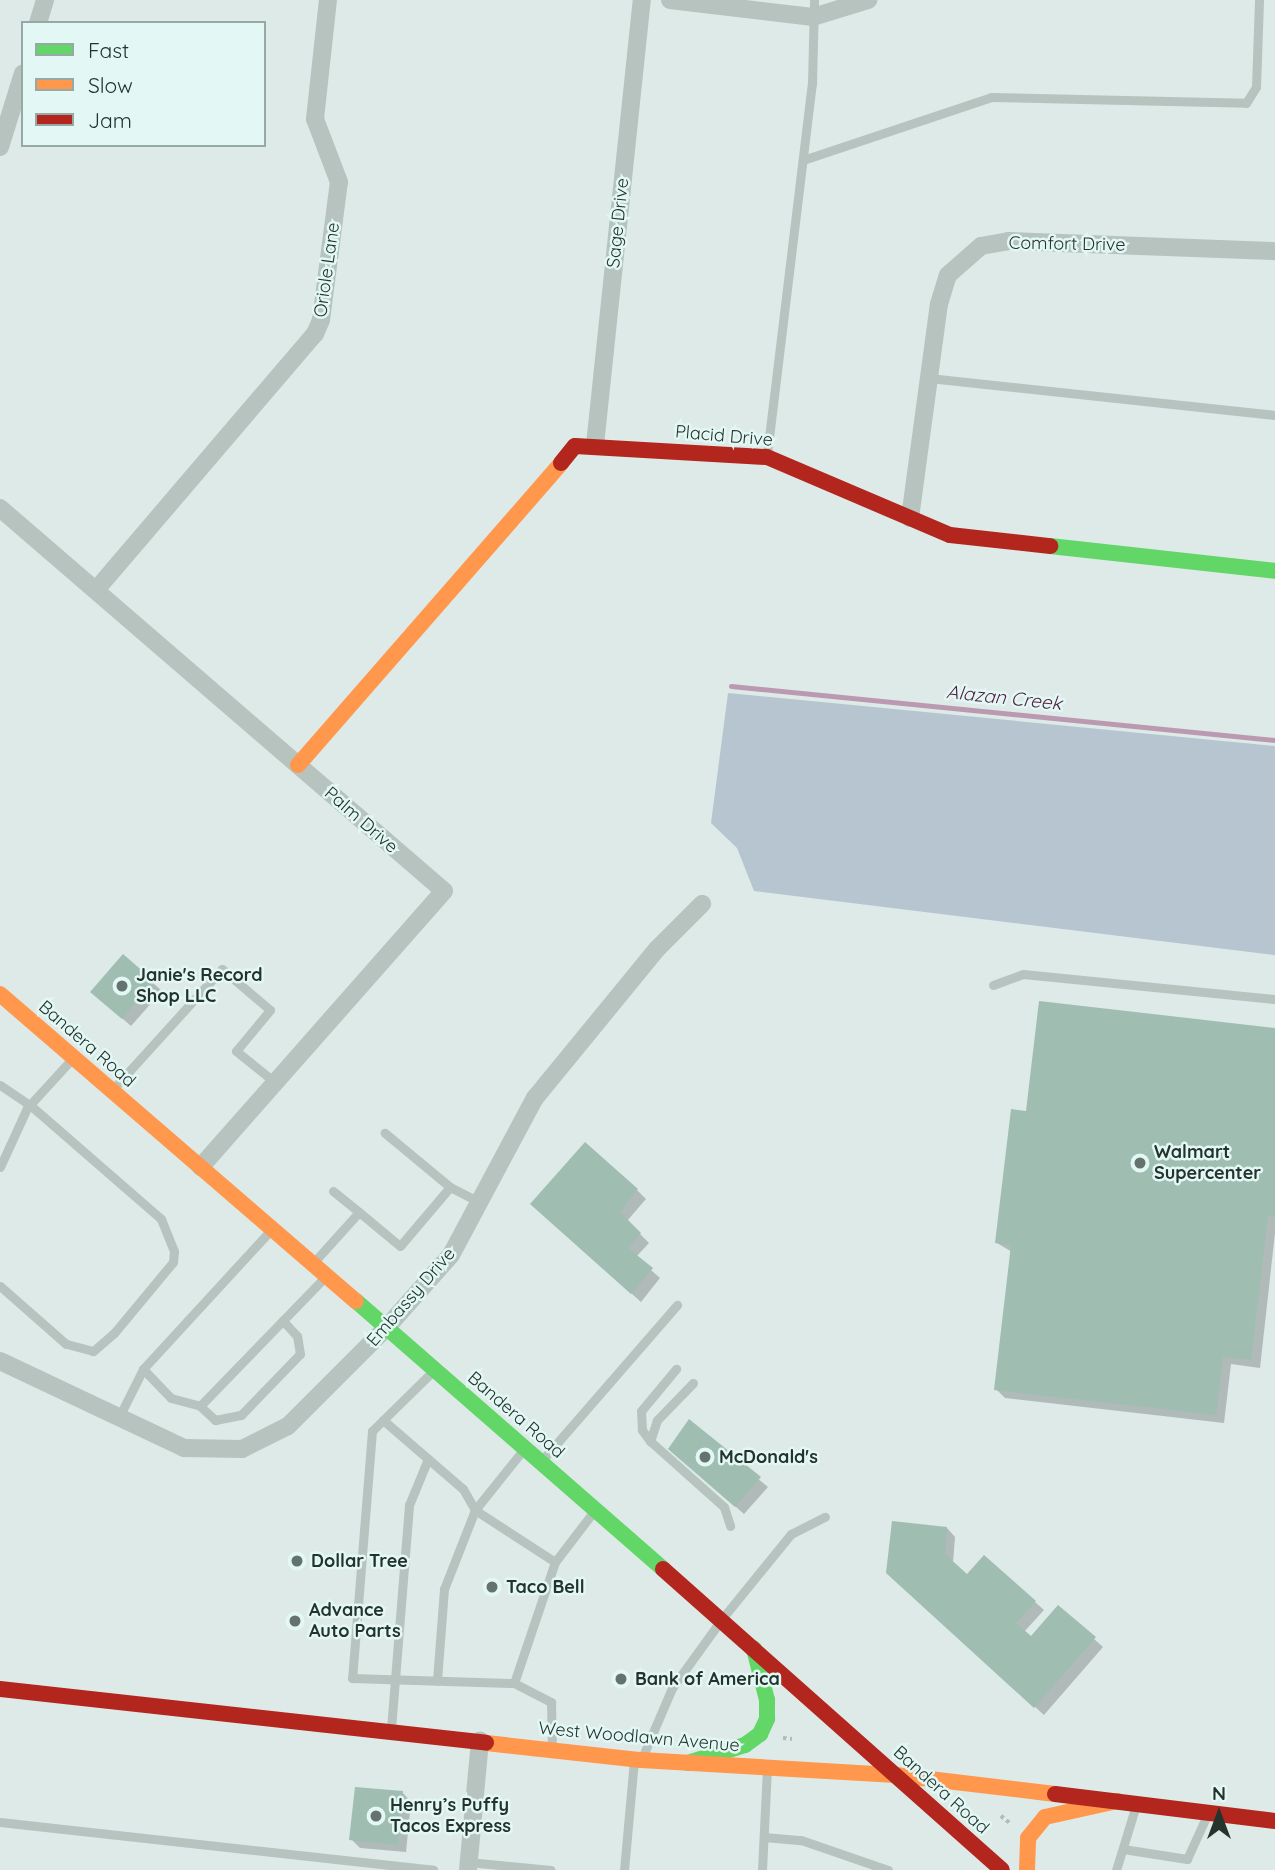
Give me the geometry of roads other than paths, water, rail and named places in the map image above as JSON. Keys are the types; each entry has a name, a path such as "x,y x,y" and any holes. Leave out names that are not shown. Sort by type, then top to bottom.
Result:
{"street":[{"path":"39,21 45,0"},
{"name":"Oriole Lane","path":"96,590 315,334 321,320 339,182 315,119 328,0"},
{"name":"Sage Drive","path":"595,445 642,0"},
{"path":"670,0 813,8 868,0"},
{"path":"0,147 21,79"},
{"name":"Comfort Drive","path":"910,517 939,304 948,275 981,246 1009,241 1275,251"},
{"name":"Placid Drive","path":"299,765 575,446 595,445 767,457 950,535 985,542 1275,571"},
{"name":"Palm Drive","path":"0,508 444,891 201,1167"},
{"name":"Embassy Drive","path":"0,1361 184,1448 242,1449 288,1426 387,1327 451,1255 535,1098 657,949 702,904"},
{"name":"Bandera Road","path":"0,994 525,1447 1002,1870"},
{"path":"688,1763 746,1745 760,1734 767,1719 767,1700 754,1649"},
{"name":"West Woodlawn Avenue","path":"0,1689 637,1759 896,1775 1275,1821"},
{"path":"468,1866 480,1741"},
{"path":"1027,1870 1027,1838 1045,1817 1117,1801"}],"lane":[{"path":"803,160 991,97 1214,106 1246,103 1256,87 1259,0"},
{"path":"767,457 812,84 813,8"},
{"path":"929,379 1275,415"},
{"path":"112,1090 222,969 270,1010 236,1051 275,1083"},
{"path":"993,985 1024,974 1275,999"},
{"path":"0,1167 30,1105 73,1057"},
{"path":"0,1086 30,1105 161,1219 174,1251 173,1262 114,1333 93,1351 65,1343 0,1286"},
{"path":"385,1133 450,1187 480,1203"},
{"path":"333,1191 400,1246 450,1187"},
{"path":"313,1263 359,1212"},
{"path":"118,1419 144,1369 272,1228"},
{"path":"200,1406 327,1275"},
{"path":"541,1462 677,1305"},
{"path":"144,1369 171,1398 200,1406 215,1420 241,1415 300,1354 297,1336 283,1321"},
{"path":"676,1369 641,1411 642,1430 650,1441 724,1507 730,1526"},
{"path":"435,1370 372,1431 352,1678 514,1683 551,1702 552,1749"},
{"path":"650,1441 657,1420 693,1384"},
{"path":"383,1420 463,1489 475,1510 555,1562"},
{"path":"438,1681 444,1589 475,1510 525,1447"},
{"path":"390,1731 397,1680 409,1504 428,1459"},
{"path":"514,1683 555,1562 595,1509"},
{"path":"624,1870 637,1759 672,1688 721,1620 791,1534 825,1517"},
{"path":"762,1870 767,1767"},
{"path":"1116,1870 1137,1803"},
{"path":"1185,1870 1187,1859 1208,1812"},
{"path":"0,1822 433,1870"},
{"path":"764,1837 801,1840 888,1870"},
{"path":"1122,1849 1187,1859"},
{"path":"468,1866 551,1870"}],"waterway":[{"name":"Alazan Creek","path":"731,686 1275,740"}],"place":[{"name":"Janie's Record Shop LLC","path":"122,986"},
{"name":"Walmart Supercenter","path":"1140,1163"},
{"name":"McDonald's","path":"705,1457"},
{"name":"Dollar Tree","path":"297,1561"},
{"name":"Taco Bell","path":"492,1587"},
{"name":"Advance Auto Parts","path":"295,1621"},
{"name":"Bank of America","path":"621,1679"},
{"name":"Henry’s Puffy Tacos Express","path":"376,1816"}]}
